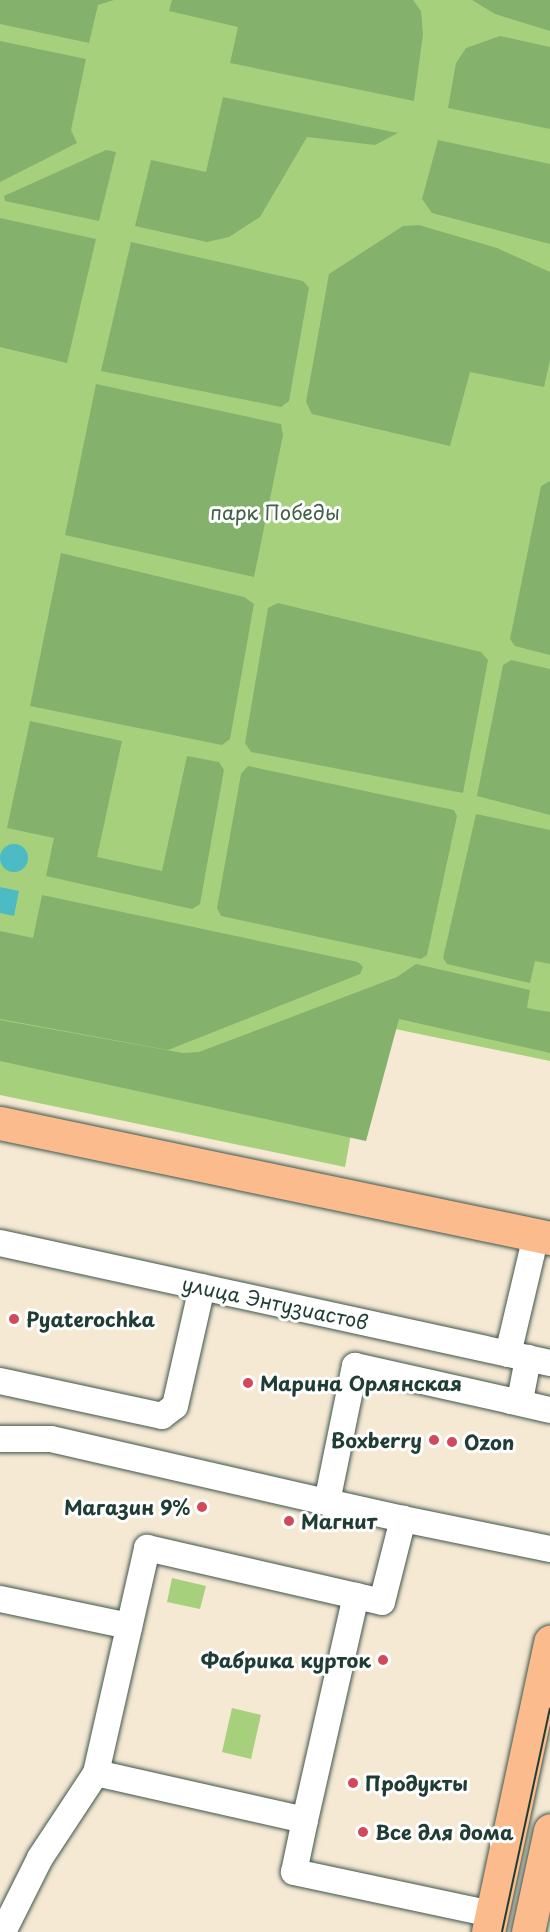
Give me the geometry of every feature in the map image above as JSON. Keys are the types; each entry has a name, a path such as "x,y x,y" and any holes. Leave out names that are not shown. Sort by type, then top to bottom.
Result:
{"main road":[{"path":"0,1124 543,1237"},
{"path":"490,1923 550,1642"},
{"path":"528,1932 550,1830"}],"street":[{"path":"511,1401 521,1395 529,1358 543,1237"},
{"name":"улица Энтузиастов","path":"0,1243 529,1358"},
{"path":"0,1381 162,1416 175,1406 202,1287"},
{"path":"327,1502 355,1366 550,1410"},
{"path":"0,1439 51,1439 550,1550"},
{"path":"3,1923 96,1773 147,1548 382,1602 403,1519"},
{"path":"356,1596 294,1872 490,1923"},
{"path":"0,1599 129,1626"},
{"path":"96,1773 305,1820"}],"green space":[{"name":"парк Победы","path":"0,0 550,0 550,1061 371,1024 345,1167 0,1095"},
{"path":"0,0 114,0 98,5 89,43 0,24"},
{"path":"172,0 413,0 421,11 423,34 414,101 230,63 238,27 169,11"},
{"path":"472,0 550,0 550,31 495,14"},
{"path":"500,36 550,47 550,129 448,108 456,63 466,48"},
{"path":"0,41 86,59 71,130 77,143 0,182"},
{"path":"223,97 398,133 375,145 307,137 260,217 229,237 207,242 135,226 151,160 206,172"},
{"path":"438,140 550,164 550,244 432,213 422,199"},
{"path":"106,150 116,152 99,221 5,201 4,196"},
{"path":"0,218 96,239 67,363 0,347"},
{"path":"419,225 497,248 550,272 550,360 544,387 470,372 450,446 312,414 306,402 329,274 403,226"},
{"path":"131,242 303,281 309,288 289,401 281,407 101,371"},
{"path":"96,384 281,424 283,435 254,577 65,535"},
{"path":"550,481 550,655 515,646 510,639 541,486"},
{"path":"61,553 244,597 254,604 230,739 222,745 30,706"},
{"path":"278,603 481,652 488,660 463,793 251,752 245,743 268,608"},
{"path":"511,660 550,669 550,815 477,796 503,665"},
{"path":"30,721 122,741 97,857 162,871 187,756 219,762 224,770 200,904 192,909 46,876 54,838 7,828"},
{"path":"248,766 454,810 457,816 427,955 421,959 221,916 217,908 241,774"},
{"path":"476,814 550,830 550,964 535,961 530,983 447,964 443,958"},
{"path":"42,895 358,962 363,967 360,974 168,1050 0,1019 0,931 33,938"},
{"path":"416,964 530,990 527,1008 550,1012 550,1053 399,1019 366,1141 0,1061 0,1020 183,1053 199,1052 397,977"},
{"path":"172,1578 206,1586 200,1609 167,1602"},
{"path":"232,1708 261,1715 251,1759 222,1752"}],"water":[{"path":"14,844 24,848 28,858 24,868 14,872 4,868 0,858 4,848"},
{"path":"0,887 19,891 14,916 0,913"}],"tram line":[{"path":"502,1932 550,1709"}],"place":[{"name":"Pyaterochka","path":"14,1319"},
{"name":"Марина Орлянская","path":"248,1383"},
{"name":"Boxberry","path":"434,1440"},
{"name":"Ozon","path":"452,1442"},
{"name":"Магазин 9%","path":"202,1507"},
{"name":"Магнит","path":"289,1521"},
{"name":"Фабрика курток","path":"383,1660"},
{"name":"Продукты","path":"353,1783"},
{"name":"Все для дома","path":"363,1832"}]}
